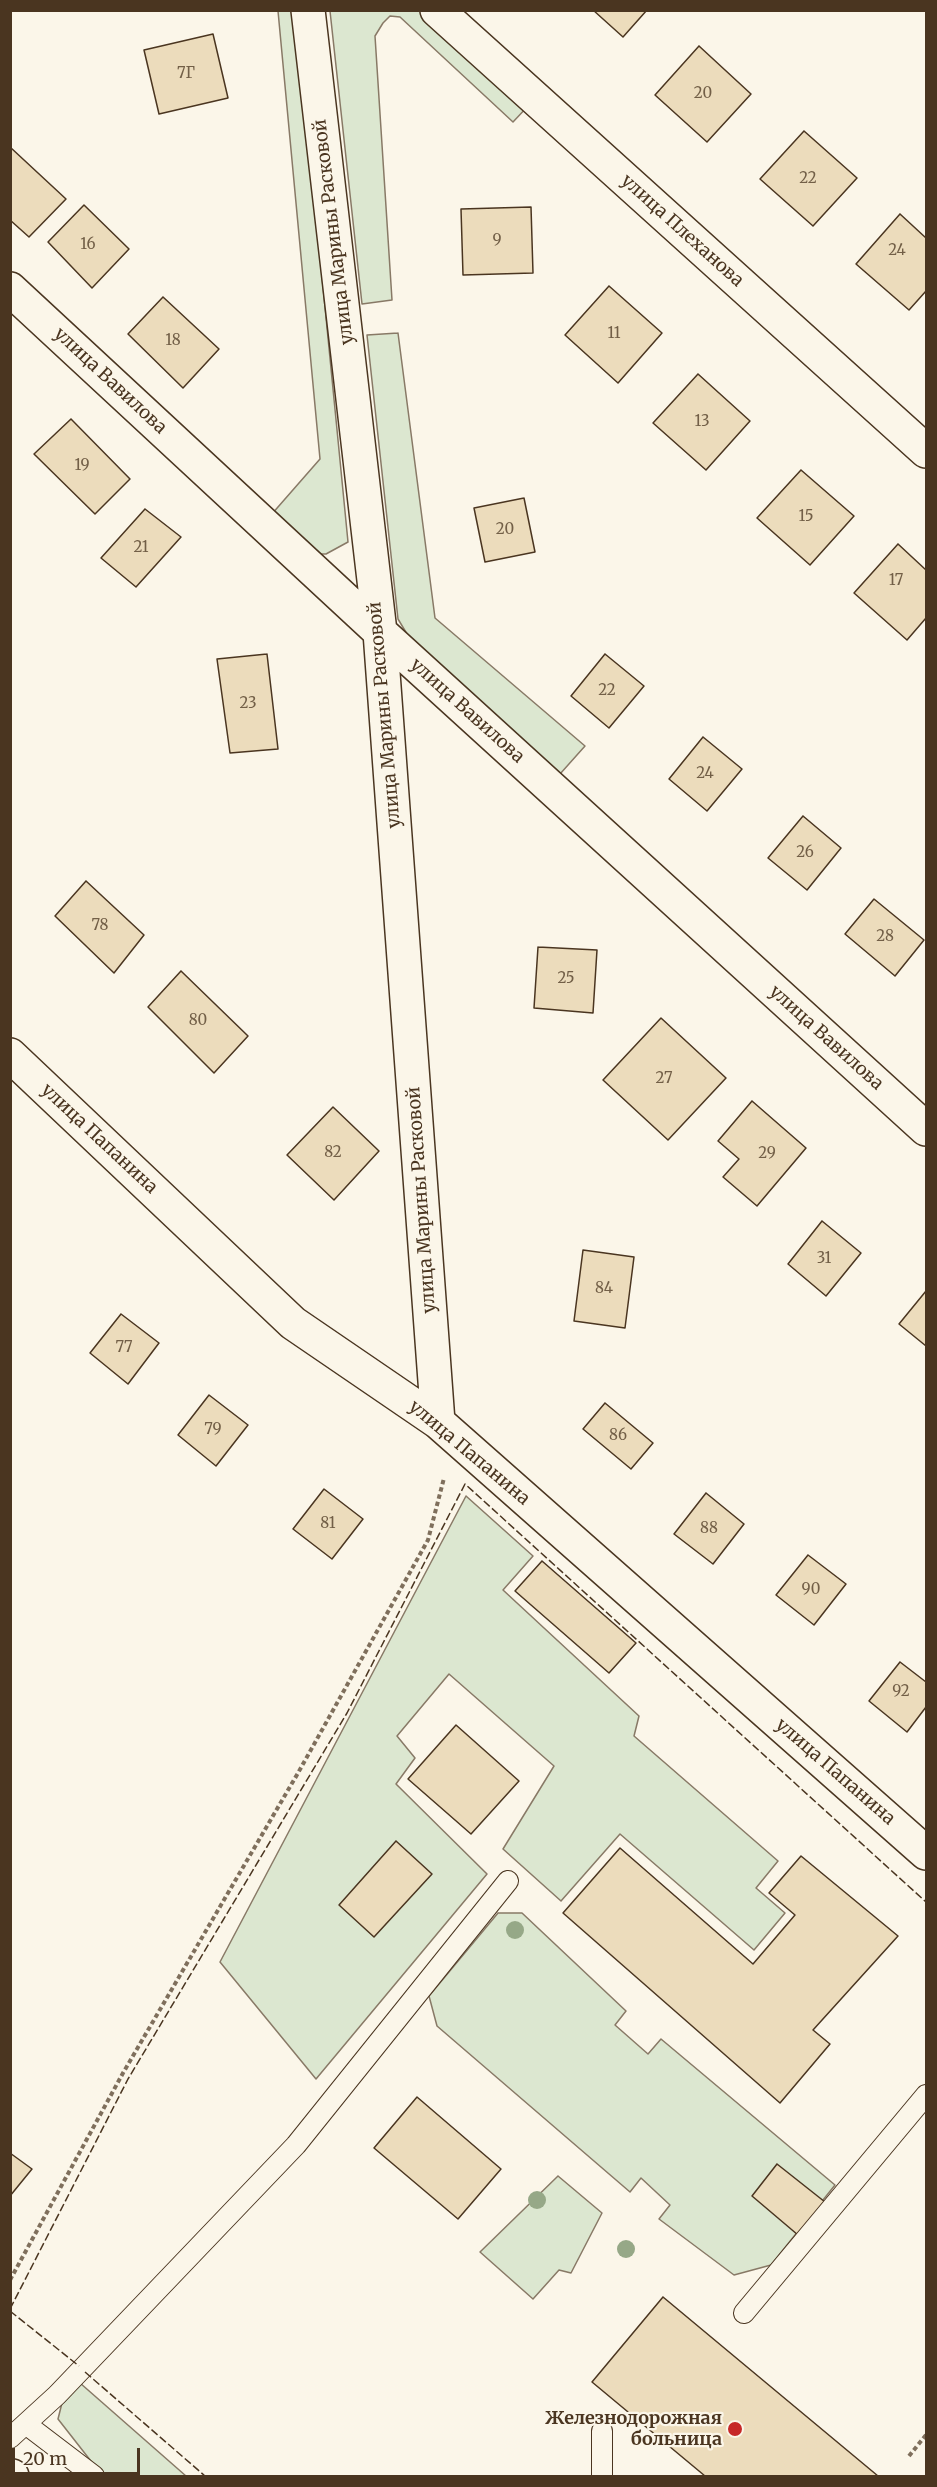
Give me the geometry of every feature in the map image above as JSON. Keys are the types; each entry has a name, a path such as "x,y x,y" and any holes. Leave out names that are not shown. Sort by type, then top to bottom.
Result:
{"street":[{"name":"улица Марины Расковой","path":"308,10 380,632 446,1429"},
{"name":"улица Плеханова","path":"437,10 927,451"},
{"name":"улица Вавилова","path":"10,289 380,632 927,1129"},
{"name":"улица Папанина","path":"10,1055 293,1323 446,1429 927,1853"}],"lane":[{"path":"10,2438 27,2424 296,2145 508,1881"},
{"path":"744,2313 927,2095"},
{"path":"27,2424 94,2476"},
{"path":"602,2432 602,2476"}],"path":[{"path":"10,2280 123,2073 298,1773 428,1540 446,1429"},
{"path":"909,2456 927,2435"}],"green space":[{"path":"278,11 296,11 348,542 326,554 316,554 271,515 320,459"},
{"path":"330,11 423,11 529,105 513,122 400,17 390,16 383,23 375,36 392,300 362,304"},
{"path":"398,333 435,618 585,746 560,774 410,639 398,619 367,335"},
{"path":"466,1496 533,1556 503,1590 639,1716 634,1736 778,1861 756,1888 785,1913 754,1950 620,1834 561,1901 503,1849 554,1766 449,1674 397,1736 415,1758 396,1784 487,1874 316,2079 220,1962"},
{"path":"498,1913 522,1913 626,2011 615,2025 648,2054 661,2039 835,2185 771,2265 734,2275 659,2219 670,2205 641,2178 630,2192 437,2026 429,1996"},
{"path":"558,2176 602,2213 571,2273 559,2270 533,2299 480,2252"},
{"path":"80,2383 186,2476 108,2476 94,2465 58,2419 62,2403"}],"building":[{"path":"593,10 647,10 623,37"},
{"path":"213,34 228,98 159,114 144,50"},
{"path":"699,46 751,94 707,142 655,95"},
{"path":"804,131 857,178 813,226 760,179"},
{"path":"10,147 66,199 29,237 10,220"},
{"path":"84,205 129,249 92,288 48,242"},
{"path":"531,207 533,273 463,275 461,209"},
{"path":"900,214 926,238 926,291 909,310 856,264"},
{"path":"609,286 662,333 618,383 565,335"},
{"path":"163,297 219,349 183,388 128,334"},
{"path":"698,374 750,421 706,470 653,423"},
{"path":"71,419 130,479 95,514 34,454"},
{"path":"801,470 854,516 810,565 757,518"},
{"path":"524,498 535,552 485,562 474,508"},
{"path":"145,509 181,537 136,587 101,558"},
{"path":"898,544 926,570 926,618 907,640 854,593"},
{"path":"267,654 278,749 230,753 217,659"},
{"path":"605,654 644,686 609,728 571,696"},
{"path":"703,737 742,769 707,811 669,779"},
{"path":"803,816 841,848 807,890 768,858"},
{"path":"86,881 144,935 114,973 55,916"},
{"path":"874,899 924,940 895,976 845,934"},
{"path":"538,947 597,950 593,1013 534,1008"},
{"path":"181,971 248,1036 214,1073 148,1007"},
{"path":"661,1018 726,1078 668,1140 603,1080"},
{"path":"752,1101 806,1148 757,1206 723,1177 739,1159 718,1141"},
{"path":"333,1107 379,1151 334,1200 287,1155"},
{"path":"822,1221 861,1253 826,1296 788,1264"},
{"path":"583,1250 634,1257 625,1328 574,1321"},
{"path":"926,1291 926,1346 899,1324"},
{"path":"121,1314 159,1343 128,1384 90,1353"},
{"path":"209,1395 248,1425 216,1466 178,1435"},
{"path":"605,1403 653,1443 631,1469 583,1429"},
{"path":"324,1489 363,1519 332,1559 293,1529"},
{"path":"706,1493 744,1524 713,1564 674,1534"},
{"path":"808,1555 846,1584 814,1625 776,1595"},
{"path":"542,1561 636,1643 609,1673 515,1591"},
{"path":"900,1662 926,1682 926,1707 907,1732 869,1701"},
{"path":"456,1725 519,1781 471,1834 408,1779"},
{"path":"396,1841 432,1874 374,1937 339,1905"},
{"path":"620,1848 753,1964 795,1915 769,1893 801,1856 898,1936 813,2030 830,2044 780,2103 563,1913"},
{"path":"417,2097 501,2169 458,2219 374,2148"},
{"path":"10,2153 32,2169 10,2196"},
{"path":"777,2164 825,2202 798,2235 752,2196"},
{"name":"Железнодорожная больница","path":"663,2297 878,2476 705,2476 592,2382"}],"fence":[{"path":"10,2309 128,2079 347,1713 465,1484 926,1902"},
{"path":"10,2311 79,2366"},
{"path":"85,2372 205,2476"}],"place":[{"name":"Железнодорожная больница","path":"735,2429"}]}
